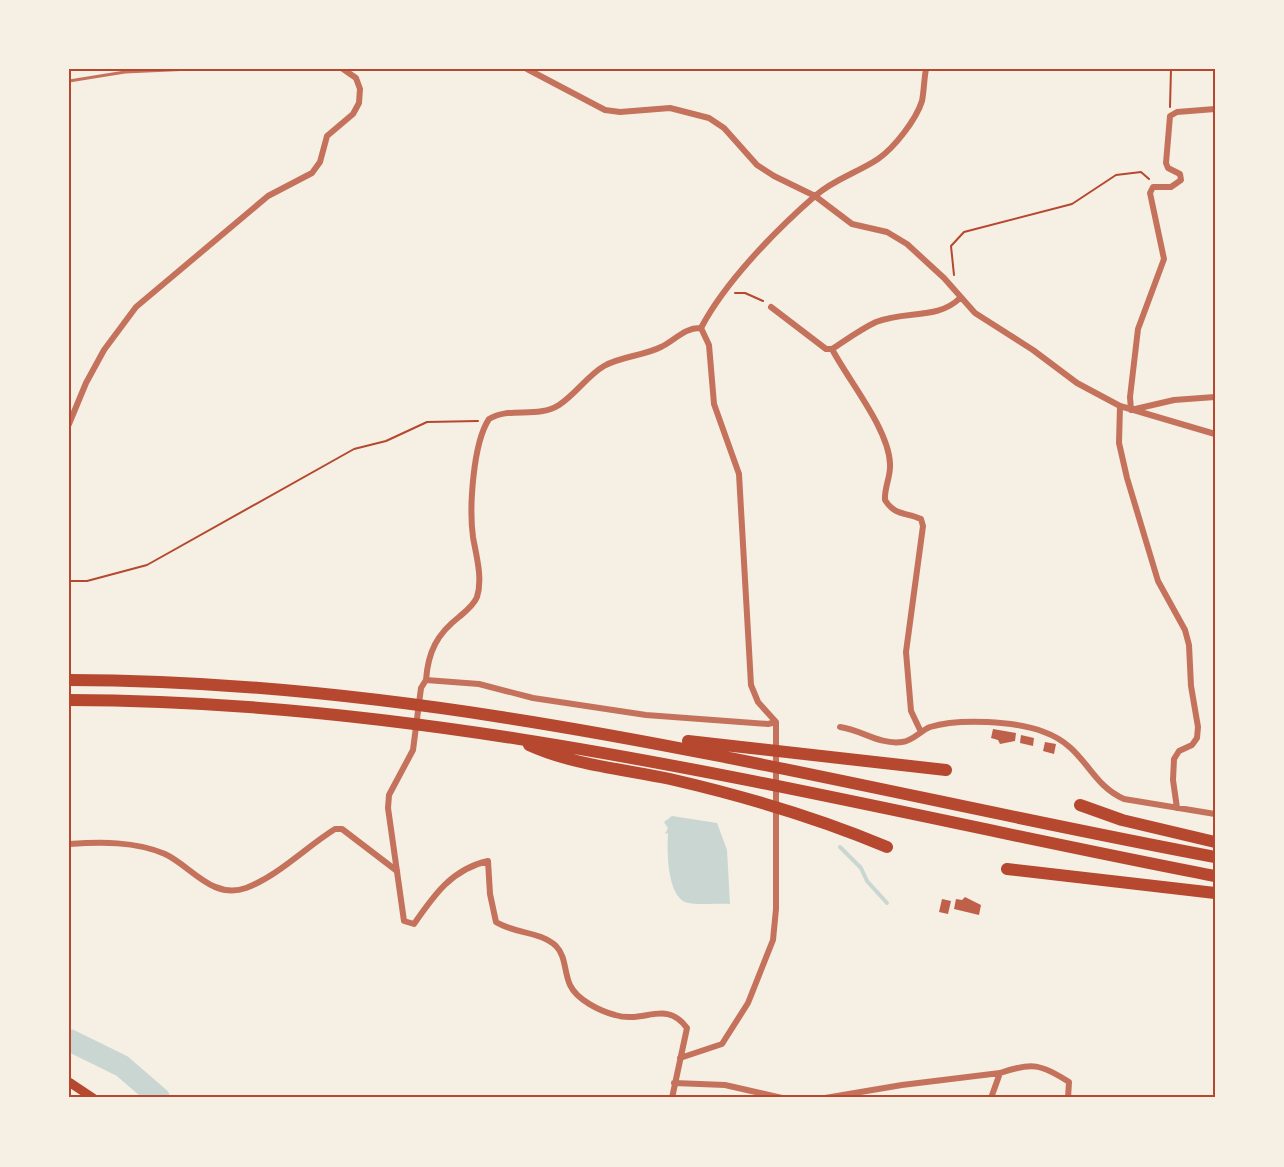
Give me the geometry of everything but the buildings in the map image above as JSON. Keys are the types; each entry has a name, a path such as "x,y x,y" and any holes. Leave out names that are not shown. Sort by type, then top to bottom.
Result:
{"highway":[{"path":"69,680 193,684 290,691 467,712 583,729 946,770"},
{"path":"69,700 187,703 285,710 512,738 703,771 1215,876"},
{"path":"583,729 775,766 1215,857"},
{"path":"512,738 552,756 672,780 747,800 840,827 887,847"},
{"path":"1080,805 1122,820 1215,842"},
{"path":"1007,869 1215,893"}],"main road":[{"path":"69,1082 93,1098"}],"street":[{"path":"69,424 86,383 104,350 136,307 268,196 312,173 320,162 327,136 353,114 359,103 360,89 356,78 344,69"},
{"path":"527,69 605,110 620,112 670,108 709,118 724,128 757,165 815,196 852,224 895,235 960,298 995,327 1026,345 1077,383 1120,406 1215,434"},
{"path":"672,1098 687,1028 679,1017 666,1012 633,1017 616,1015 579,998 570,985 564,960 558,948 545,938 505,928 496,922 490,894 488,861 472,865 447,880 414,924 404,921 389,795 413,750 421,688 426,680 430,650 447,626 471,606 477,597 479,582 471,497 487,422 502,413 533,414 548,411 560,404 603,367 647,353 686,331 701,328 746,266 815,196 830,184 878,159 890,149 917,112 922,101 926,69"},
{"path":"1131,410 1130,397 1138,329 1164,259 1152,202 1153,187 1171,187 1181,180 1180,174 1168,168 1166,163 1170,116 1177,112 1215,109"},
{"path":"832,349 876,323 914,312 944,310 960,298"},
{"path":"771,307 798,326 819,345 832,349 865,403 889,454 891,465 885,500 890,509 902,516 914,516 921,519 923,526 906,652 911,711 914,723 921,732"},
{"path":"680,1058 722,1044 748,1003 764,969 773,940 777,826 776,722 758,702 751,685 740,474 714,404 709,345 701,328"},
{"path":"1131,410 1174,400 1215,397"},
{"path":"1120,406 1119,443 1127,478 1158,581 1185,630 1190,645 1191,686 1198,727 1197,738 1192,745 1179,752 1174,759 1173,780 1177,808"},
{"path":"426,680 479,684 533,698 646,715 768,724 776,722"},
{"path":"840,727 857,730 873,739 887,742 904,742 928,728 952,724 1005,724 1029,727 1071,745 1112,793 1124,799 1215,813"},
{"path":"69,844 97,842 136,845 166,854 195,878 224,890 245,888 272,873 335,829 342,829 397,871"},
{"path":"825,1098 902,1085 1000,1073 1018,1067 1045,1067 1069,1083 1068,1098"},
{"path":"991,1098 1000,1073"},
{"path":"674,1083 725,1085 782,1098"}],"lane":[{"path":"69,81 125,72 192,69"}],"path":[{"path":"1170,116 1171,69"},
{"path":"950,286 954,275 951,246 964,232 1072,204 1101,183 1129,172 1141,172 1147,176 1153,187"},
{"path":"721,299 746,292 771,307"},
{"path":"69,581 111,576 147,565 354,449 386,441 427,422 441,420 487,422"}],"shaded area":[{"path":"672,816 717,823 727,850 730,904 686,903 678,896 671,879 668,833 665,834 668,828 664,822"}],"waterway":[{"path":"840,847 861,868 867,881 887,903"},
{"path":"69,1040 122,1066 159,1098"}]}
